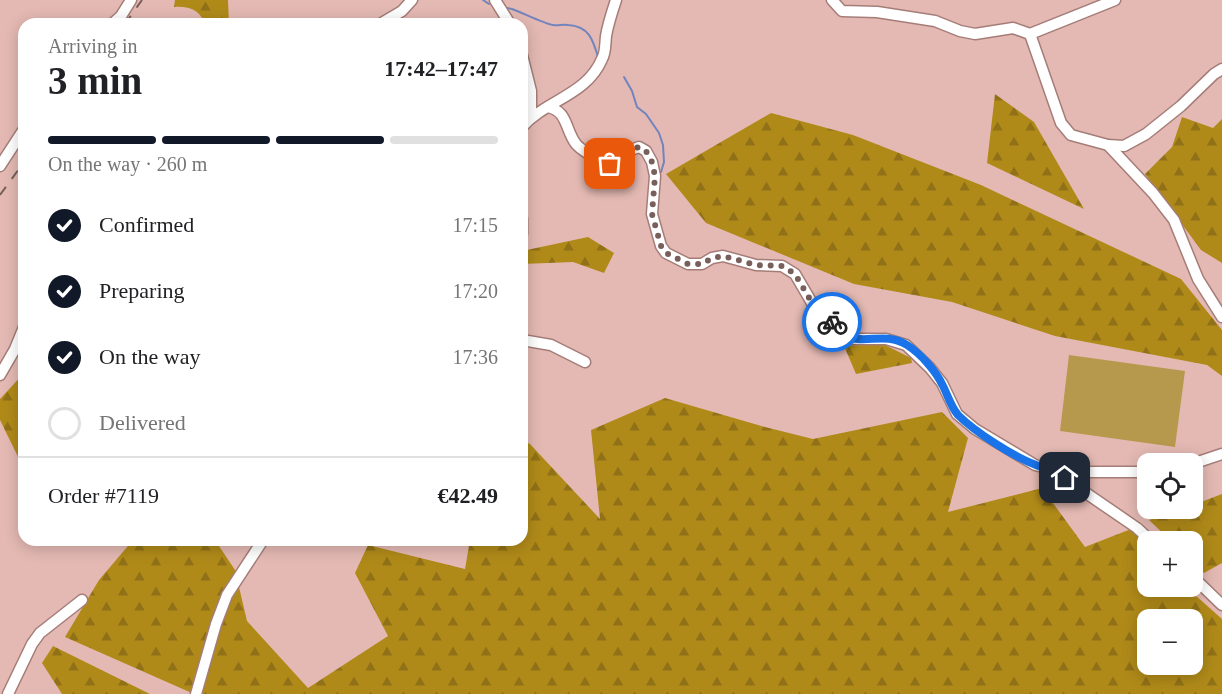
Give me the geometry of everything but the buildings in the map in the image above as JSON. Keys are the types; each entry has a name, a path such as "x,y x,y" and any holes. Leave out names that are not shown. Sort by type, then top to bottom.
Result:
{"street":[{"path":"119,18 131,0"},
{"path":"390,18 402,11 412,0"},
{"path":"495,0 506,18"},
{"path":"528,120 579,89 596,72 604,56 606,36 616,0"},
{"path":"832,0 842,11 877,12 935,21 975,34 1013,28 1030,34 1115,0"},
{"path":"1030,34 1061,123 1071,135 1108,145 1124,146 1146,134 1222,69"},
{"path":"528,80 531,92 531,117"},
{"path":"548,108 555,109 564,116 575,142 583,151 597,159 615,163 631,150 639,147 646,151 652,162 655,176 652,214 661,246 666,253 688,264 702,264 712,258 723,256 756,265 782,266 795,274 812,303 830,319 839,333 851,339 886,339 906,345 942,383 957,414 975,429 1035,465 1079,472 1137,472"},
{"path":"0,166 18,138"},
{"path":"1108,145 1153,193 1174,220 1198,279 1222,317"},
{"path":"528,341 550,345 585,362"},
{"path":"0,375 18,342"},
{"path":"1203,460 1222,454"},
{"path":"1051,469 1140,531"},
{"path":"196,694 218,616 227,595 259,546"},
{"path":"1203,587 1222,605"},
{"path":"8,694 40,633 82,600"}],"shaded area":[{"path":"1069,355 1185,371 1175,447 1060,431"}],"green space":[{"path":"175,0 228,0 229,18 202,18 192,9 174,7"},
{"path":"995,94 1034,122 1084,209 987,163"},
{"path":"771,113 853,135 981,185 1181,279 1222,330 1222,376 1207,365 1055,336 952,302 854,284 706,223 666,174"},
{"path":"1182,117 1213,128 1222,119 1222,263 1201,250 1145,174 1172,147"},
{"path":"588,237 614,253 604,273 573,262 528,264 528,250"},
{"path":"883,344 911,358 912,363 856,374 844,346"},
{"path":"18,380 18,457 0,420 0,399"},
{"path":"665,398 813,439 942,412 968,438 948,512 1042,488 1085,547 1131,529 1137,535 1137,597 1197,597 1222,619 1222,694 194,694 65,637 99,580 128,546 219,546 235,570 247,621 308,688 388,636 355,573 368,546 465,569 469,546 528,546 528,443 600,519 591,430"},
{"path":"1222,494 1222,563 1204,573 1203,531 1161,531 1149,520 1203,519 1203,501"},
{"path":"53,646 150,694 62,694 42,663"}],"waterway":[{"path":"483,0 489,4"},
{"path":"507,8 549,24 581,28 592,40 598,57"},
{"path":"624,77 637,107 646,114 659,133 663,145 664,162 661,172"}],"railway":[{"path":"129,18 142,0"},
{"path":"0,195 18,170"}],"way so far":[{"path":"610,164 639,147 646,151 652,162 655,176 652,214 657,237 661,246 672,258 696,265 723,256 742,263 782,266 795,274 812,303 832,322"}],"route":[{"path":"832,322 839,333 851,339 886,339 906,345 919,354 942,383 957,414 975,429 1005,448 1065,478"}]}
